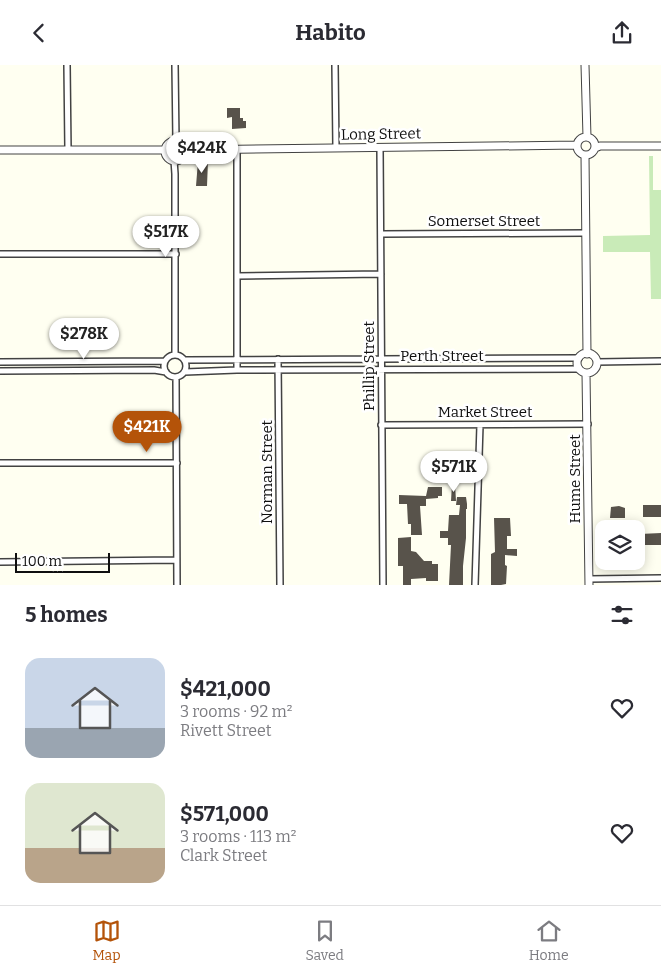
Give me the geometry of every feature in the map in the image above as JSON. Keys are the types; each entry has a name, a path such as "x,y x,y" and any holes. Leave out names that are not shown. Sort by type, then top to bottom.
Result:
{"street":[{"path":"68,65 68,150"},
{"path":"174,65 176,141"},
{"path":"335,65 336,148"},
{"path":"586,65 587,137"},
{"path":"595,148 594,142 587,137 581,138 577,145 580,153 585,155 590,154 595,148 600,146 661,146"},
{"path":"174,160 168,156 166,150 169,144 176,141"},
{"path":"174,160 182,157 185,150 176,141"},
{"name":"Long Street","path":"185,150 577,145"},
{"name":"Phillip Street","path":"380,148 383,585"},
{"path":"237,149 237,370"},
{"path":"0,150 166,150"},
{"path":"585,155 587,354"},
{"path":"174,160 176,254 175,354"},
{"name":"Somerset Street","path":"382,234 586,233"},
{"path":"0,254 176,254"},
{"path":"238,276 381,274"},
{"path":"175,354 185,360 187,367 181,376 176,377 170,376 166,372 164,365 168,357 175,354"},
{"path":"587,354 594,357 597,362 594,370 586,373 579,369 577,363 579,358 587,354"},
{"name":"Perth Street","path":"185,360 579,358"},
{"name":"Norman Street","path":"278,359 280,585"},
{"path":"99,360 99,370"},
{"path":"0,362 165,361"},
{"path":"597,362 661,361"},
{"name":"Perth Street","path":"185,372 237,370 579,369"},
{"path":"0,371 99,370 166,372"},
{"name":"Hume Street","path":"586,373 589,582"},
{"path":"176,377 177,585"},
{"name":"Market Street","path":"381,425 588,424"},
{"path":"475,585 480,425"},
{"path":"0,463 177,463"},
{"path":"0,562 176,560"},
{"path":"589,582 661,578"}],"green space":[{"path":"649,156 653,156 653,190 661,190 661,299 651,299 650,252 603,252 603,236 650,235"}],"building":[{"path":"227,108 240,108 240,118 246,121 246,128 232,129 232,117 227,118"},
{"path":"198,161 208,161 207,186 196,186"},
{"path":"452,484 455,484 456,501 451,501"},
{"path":"428,487 442,487 442,496 426,499 426,506 420,506 422,535 411,535 411,524 408,524 407,504 399,504 399,495 426,496"},
{"path":"457,497 466,497 467,504 463,585 449,585 451,545 448,545 448,538 440,538 440,531 448,531 449,515 459,515 460,505 456,505"},
{"path":"643,505 661,505 661,517 643,517"},
{"path":"619,506 625,508 625,518 610,518 611,507"},
{"path":"494,518 510,518 511,536 507,536 507,549 517,549 517,556 505,555 505,565 507,566 506,584 501,585 491,585 491,554 495,552"},
{"path":"661,533 661,545 645,545 645,534"},
{"path":"411,537 411,551 416,552 424,561 432,561 432,564 438,564 438,581 426,581 426,578 411,579 411,585 403,585 403,566 398,566 398,538"}]}
